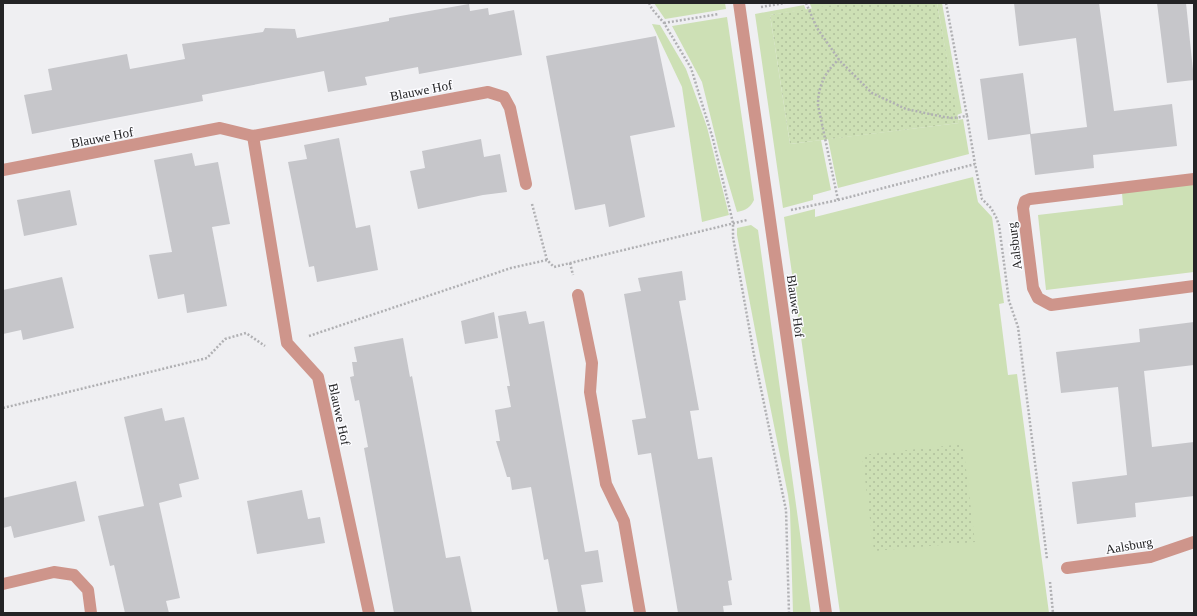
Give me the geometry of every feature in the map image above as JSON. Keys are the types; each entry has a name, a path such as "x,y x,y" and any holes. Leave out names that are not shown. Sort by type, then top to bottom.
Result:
{"street":[{"name":"Blauwe Hof","path":"739,3 826,613"},
{"name":"Blauwe Hof","path":"3,170 220,128 253,136 488,92 504,97 510,108 526,184"},
{"name":"Blauwe Hof","path":"253,136 287,343 318,377 369,613"},
{"name":"Aalsburg","path":"1194,179 1030,199 1025,201 1024,208 1033,288 1038,298 1051,305 1194,286"},
{"path":"578,295 592,363 590,392 606,484 624,521 640,613"},
{"name":"Aalsburg","path":"1067,568 1150,557 1194,542"},
{"path":"3,584 54,572 74,575 88,590 91,613"}],"path":[{"path":"649,3 664,23 691,68 714,139 733,222 733,237 754,355 786,510 789,613"},
{"path":"806,3 817,28 839,59 872,93 906,109 944,117 953,118 966,116"},
{"path":"946,3 982,199 991,208 999,225 1009,301 1018,326 1047,563"},
{"path":"838,200 818,105 818,94 820,85 827,73 839,59"},
{"path":"526,184 547,260 554,267 733,222 838,200 975,164"},
{"path":"1049,578 1053,613"}],"green space":[{"path":"654,3 725,3 726,9 665,19"},
{"path":"846,3 812,9 810,4"},
{"path":"846,3 937,3 959,123 790,144 770,15"},
{"path":"937,3 942,3 962,113 957,115"},
{"path":"804,5 806,10 770,15 790,144 821,140 831,190 813,195 813,200 783,208 755,14"},
{"path":"727,17 754,200 747,208 737,212 719,151 702,82 672,26"},
{"path":"652,24 660,25 686,69 707,127 729,215 702,222 682,87"},
{"path":"963,119 969,154 838,188 828,139 959,123 958,120"},
{"path":"973,177 978,202 992,217 1004,303 999,304 1008,375 1017,374 1049,613 840,613 784,217 815,209 815,217"},
{"path":"1194,184 1194,272 1046,290 1038,215 1123,205 1122,193"},
{"path":"751,225 758,230 811,613 793,613 790,510 788,495 737,235 737,228"},
{"path":"963,444 975,542 874,551 862,455"}],"building":[{"path":"1014,3 1099,3 1114,111 1172,104 1177,146 1093,155 1094,168 1035,175 1030,134 988,140 980,79 1023,73 1031,134 1087,127 1076,38 1019,46"},
{"path":"1157,3 1186,3 1194,80 1167,83"},
{"path":"469,4 470,11 488,8 489,15 514,10 522,55 419,74 418,67 365,77 367,85 328,92 324,71 202,95 203,101 32,134 24,95 52,90 48,69 127,54 130,69 185,59 182,44 263,32 265,28 295,29 297,38 389,21 389,18"},
{"path":"656,36 675,127 630,136 645,217 609,227 605,204 575,210 546,56"},
{"path":"339,138 356,228 370,225 378,270 317,282 314,266 309,267 288,162 307,159 304,145"},
{"path":"481,139 484,157 500,154 507,192 483,195 418,209 410,171 425,168 422,151"},
{"path":"192,153 195,166 218,162 230,224 212,227 227,306 187,313 184,294 158,299 149,255 172,252 154,160"},
{"path":"70,190 77,225 24,236 17,200"},
{"path":"682,271 686,300 679,301 699,410 690,411 698,459 712,457 732,580 728,581 732,605 723,606 724,613 678,613 651,453 638,455 632,420 646,418 624,294 641,291 638,278"},
{"path":"62,277 74,328 23,340 21,330 3,334 3,290"},
{"path":"526,311 529,324 544,321 585,552 598,550 603,582 581,585 586,613 558,613 548,559 544,560 531,487 512,490 510,477 507,477 496,441 500,441 495,410 511,407 507,386 510,386 498,316"},
{"path":"494,312 498,338 465,344 461,321"},
{"path":"1194,322 1194,365 1144,371 1152,447 1194,442 1194,496 1135,503 1136,517 1077,524 1072,482 1127,475 1118,387 1061,393 1056,352 1140,342 1139,329"},
{"path":"403,338 410,377 412,376 446,558 460,556 472,613 394,613 364,448 368,447 359,400 355,401 350,377 354,376 352,362 357,362 354,347"},
{"path":"162,408 165,421 184,417 199,479 179,484 182,497 159,503 180,598 166,601 169,613 125,613 114,565 110,566 98,516 144,506 124,417"},
{"path":"76,481 85,521 14,538 11,526 3,528 3,498"},
{"path":"302,490 308,519 320,517 325,543 257,554 247,501"}]}
